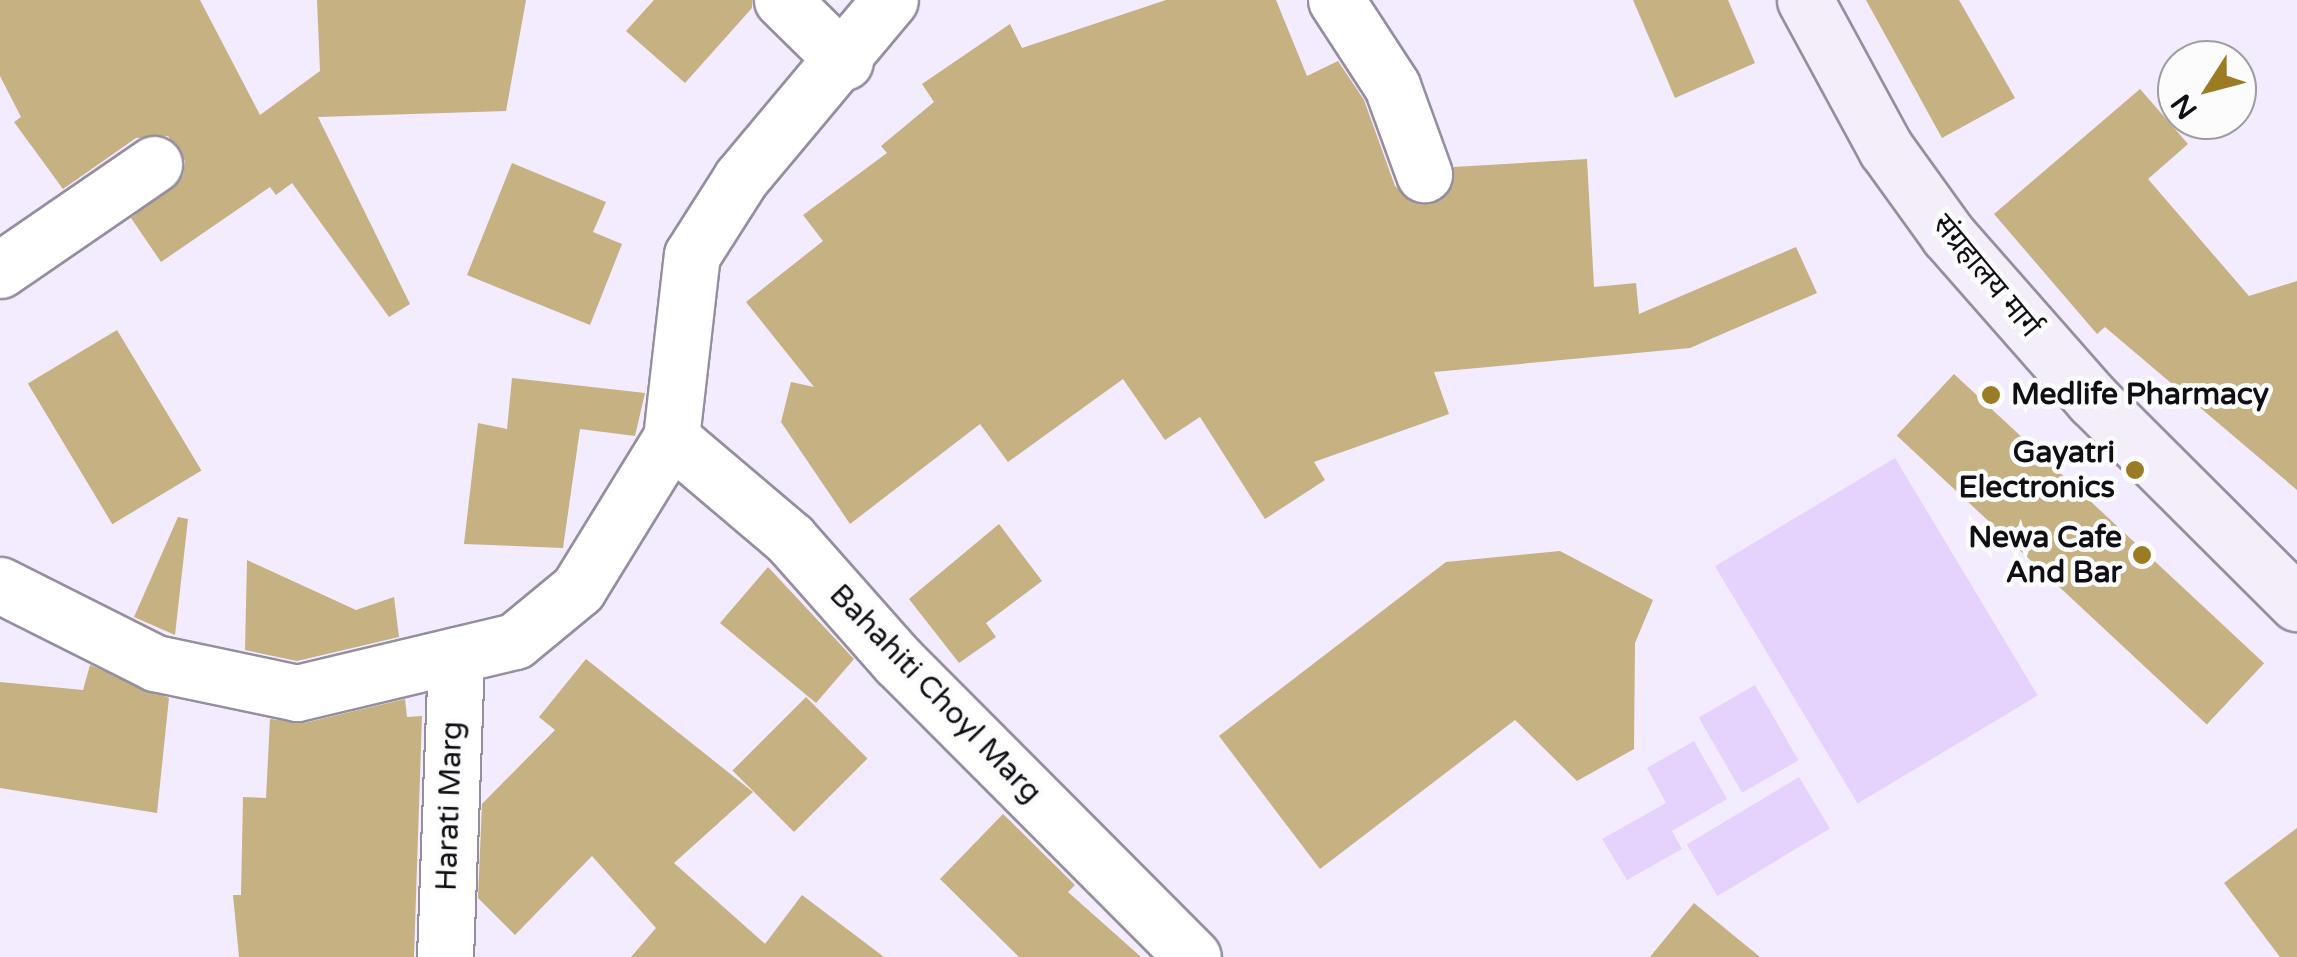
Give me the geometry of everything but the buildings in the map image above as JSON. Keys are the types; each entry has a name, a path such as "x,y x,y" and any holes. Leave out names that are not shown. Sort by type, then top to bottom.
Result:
{"main road":[{"name":"संग्रहालय मार्ग","path":"1806,0 1886,149 1948,234 2093,400 2297,604"}],"street":[{"path":"782,0 845,62"},
{"path":"0,585 155,663 296,693 515,640 578,589 671,438 692,255 742,178 845,62 890,0"},
{"path":"1336,0 1392,86 1424,174"},
{"path":"0,270 154,164"},
{"name":"Bahahiti Choyl Marg","path":"671,438 790,539 898,662 1193,957"},
{"name":"Harati Marg","path":"445,957 456,655"}],"shaded area":[{"path":"1895,458 2038,695 1858,804 1715,566"},
{"path":"1755,685 1798,760 1742,793 1699,718"},
{"path":"1694,741 1727,799 1672,831 1682,849 1627,880 1602,839 1666,803 1647,768"},
{"path":"1799,777 1830,828 1718,896 1687,844"}],"place":[{"name":"Medlife Pharmacy","path":"1991,395"},
{"name":"Gayatri Electronics","path":"2135,470"},
{"name":"Newa Cafe And Bar","path":"2142,555"}]}
